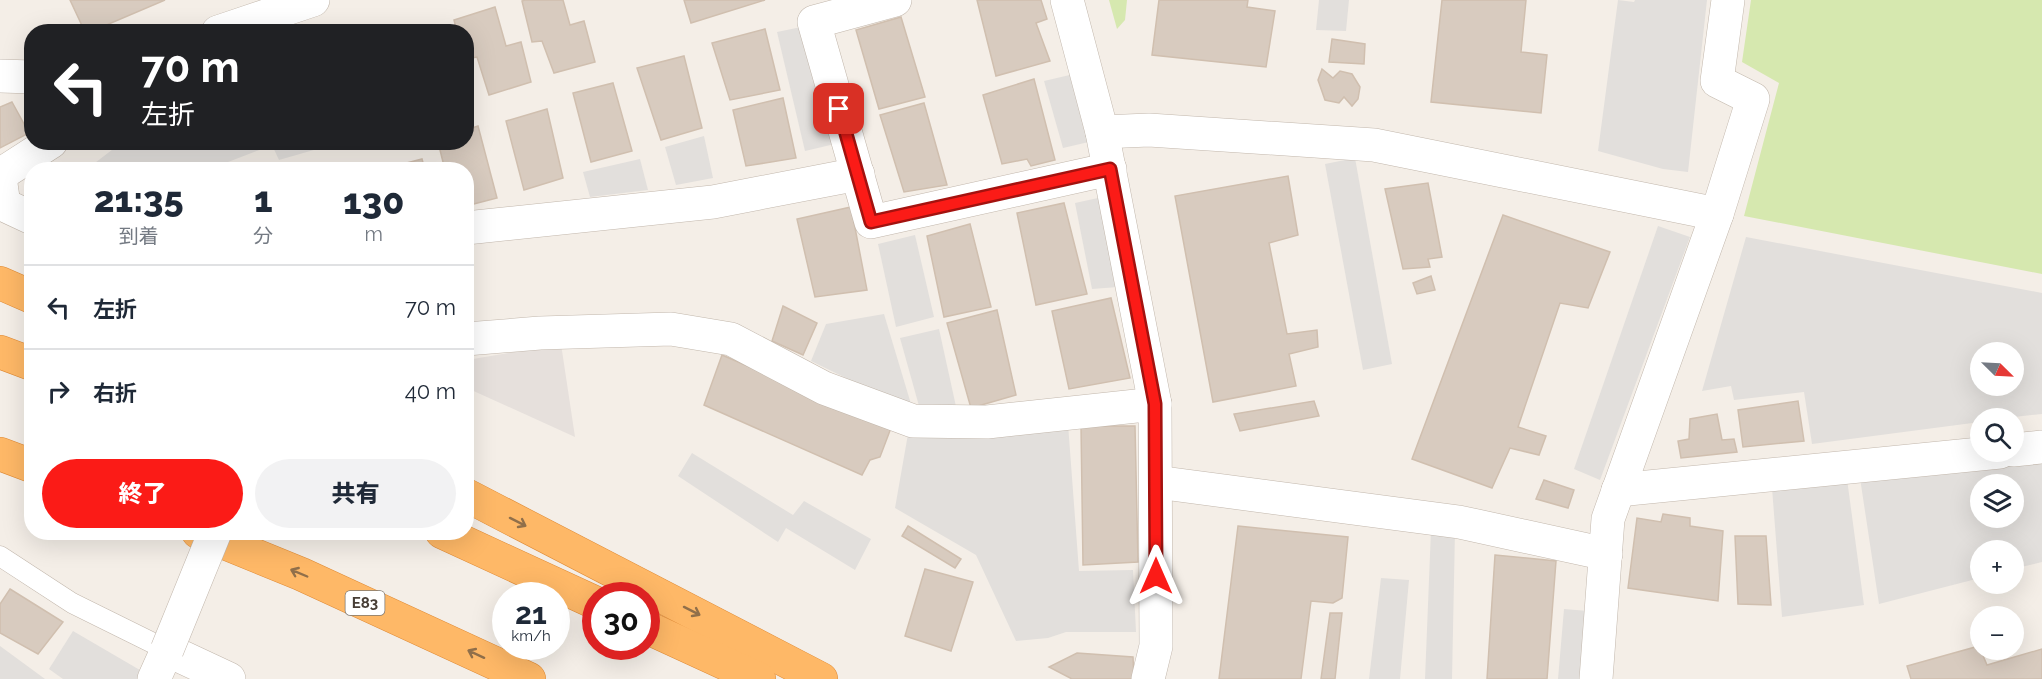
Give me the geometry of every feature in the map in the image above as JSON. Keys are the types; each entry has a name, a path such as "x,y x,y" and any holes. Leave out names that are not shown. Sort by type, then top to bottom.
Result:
{"highway":[{"path":"0,283 24,294"},
{"path":"0,352 24,361"},
{"path":"0,454 24,463"},
{"path":"474,499 821,679"},
{"name":"E83","path":"218,540 301,574 529,679"},
{"path":"459,540 582,597"},
{"path":"660,633 759,679"}],"street":[{"path":"242,24 314,0"},
{"path":"896,0 814,22 871,222 1110,169"},
{"path":"1067,0 1102,132 1155,404 1156,646 1148,679"},
{"path":"1596,679 1608,519 1717,214 1753,99 1718,81 1728,0"},
{"path":"0,76 24,77"},
{"path":"1102,132 1149,130 1374,146 1717,214"},
{"path":"24,214 4,205 0,176 39,150"},
{"path":"474,227 713,202 858,174"},
{"path":"474,338 540,333 672,329 731,339 824,388 913,422 987,422 1155,404"},
{"path":"2024,449 2042,447"},
{"path":"1618,490 1970,455"},
{"path":"1156,482 1459,522 1605,554"},
{"path":"154,679 212,540"},
{"path":"167,650 229,679"}],"lane":[{"path":"0,556 72,603 167,650"}],"shaded area":[{"path":"1319,0 1349,0 1346,31 1316,30"},
{"path":"1618,0 1634,2 1635,0 1707,0 1688,172 1663,169 1598,151"},
{"path":"806,26 835,144 805,151 777,32"},
{"path":"1074,74 1093,141 1063,148 1044,81"},
{"path":"704,136 713,178 676,185 665,147"},
{"path":"112,150 259,150 228,162 96,162"},
{"path":"274,150 314,150 279,160"},
{"path":"1355,158 1392,364 1363,370 1325,164"},
{"path":"640,159 648,190 590,197 583,172"},
{"path":"1098,198 1118,287 1092,289 1075,203"},
{"path":"1658,226 1690,237 1600,480 1574,469"},
{"path":"915,235 934,317 896,327 878,244"},
{"path":"1746,237 2042,293 2042,414 2024,416 2024,408 1970,408 1970,423 1812,444 1804,392 1734,400 1731,386 1702,391"},
{"path":"884,314 911,404 887,398 811,361 826,324"},
{"path":"939,329 957,411 919,406 900,338"},
{"path":"561,344 575,437 474,391 474,359"},
{"path":"1068,424 1079,571 1133,570 1136,632 1066,632 1048,638 1016,641 976,555 895,508 908,434"},
{"path":"692,453 793,515 804,501 871,539 855,570 786,528 778,542 678,476"},
{"path":"2042,461 2042,562 2024,566 2024,540 1970,540 1970,581 1879,604 1860,478"},
{"path":"1847,479 1864,605 1782,617 1772,488"},
{"path":"1431,530 1455,531 1452,679 1425,679"},
{"path":"1381,578 1409,580 1400,679 1369,679"},
{"path":"1564,609 1588,611 1583,679 1558,679"},
{"path":"73,631 145,673 142,679 63,679 49,669"},
{"path":"0,646 45,679 0,679"}],"green space":[{"path":"1109,0 1127,0 1125,20 1117,29"},
{"path":"1751,0 2042,0 2042,274 1744,216 1779,83 1742,62"}],"building":[{"path":"70,0 165,0 109,24 81,24"},
{"path":"563,0 570,25 584,21 595,62 554,73 542,41 532,42 522,1"},
{"path":"684,0 765,0 691,23"},
{"path":"977,0 1041,0 1047,19 1036,23 1050,61 996,76"},
{"path":"1159,0 1248,0 1247,7 1275,11 1266,67 1152,55"},
{"path":"1442,0 1526,0 1521,52 1547,55 1541,113 1431,102"},
{"path":"495,7 506,46 521,42 531,82 489,95 477,57 474,58 474,24 455,24 454,20"},
{"path":"901,17 925,97 879,109 856,30"},
{"path":"765,29 780,90 730,100 712,43"},
{"path":"1332,39 1365,44 1364,64 1329,62"},
{"path":"684,56 702,128 661,140 637,68"},
{"path":"1322,69 1333,78 1340,71 1352,74 1360,87 1358,99 1352,106 1344,97 1339,103 1325,100 1318,80"},
{"path":"1034,79 1055,160 1031,166 1027,159 1002,164 983,95"},
{"path":"613,83 632,151 591,162 573,93"},
{"path":"783,98 796,158 746,166 733,110"},
{"path":"12,102 24,124 24,136 0,148 0,107"},
{"path":"924,103 947,185 904,192 880,115"},
{"path":"547,109 563,178 524,190 506,121"},
{"path":"478,126 497,198 474,204 474,162 443,162 440,150 474,150 474,127"},
{"path":"1288,176 1298,235 1269,243 1287,334 1317,330 1318,347 1289,354 1296,386 1213,402 1175,196"},
{"path":"1428,183 1442,257 1428,259 1430,267 1403,269 1385,189"},
{"path":"1064,203 1087,294 1036,305 1017,213"},
{"path":"851,207 867,290 815,297 797,219"},
{"path":"1503,215 1610,252 1588,308 1560,303 1518,427 1546,436 1539,455 1510,448 1492,488 1412,459"},
{"path":"970,224 991,307 944,317 927,236"},
{"path":"1431,276 1435,290 1417,294 1413,283"},
{"path":"1111,298 1130,378 1069,389 1052,311"},
{"path":"783,306 817,323 803,355 772,341"},
{"path":"997,310 1016,395 971,408 947,323"},
{"path":"722,355 891,428 880,457 870,460 862,475 704,405"},
{"path":"1314,401 1319,416 1240,431 1234,414"},
{"path":"1798,401 1804,441 1743,447 1738,410"},
{"path":"1717,414 1722,440 1734,439 1737,452 1681,458 1678,441 1689,439 1690,419"},
{"path":"1081,426 1135,426 1138,562 1083,565"},
{"path":"1544,480 1574,490 1568,508 1536,499"},
{"path":"1663,514 1690,518 1690,526 1723,531 1718,601 1628,588 1637,518 1661,522"},
{"path":"908,526 961,559 955,568 902,536"},
{"path":"1238,526 1348,537 1342,598 1333,603 1311,601 1301,679 1219,679"},
{"path":"1735,536 1766,536 1771,605 1738,604"},
{"path":"1495,555 1556,561 1547,679 1487,679"},
{"path":"925,569 973,582 951,651 905,636"},
{"path":"10,589 63,622 38,654 0,633 0,604"},
{"path":"1330,613 1342,613 1335,679 1321,679"},
{"path":"1970,648 1970,660 1985,660 1987,665 2004,660 2024,660 2024,654 2042,649 2042,679 1911,679 1907,666"},
{"path":"1077,653 1133,657 1134,679 1072,679 1049,667"}],"route":[{"path":"839,109 871,222 1110,169 1155,404 1156,576"}]}
